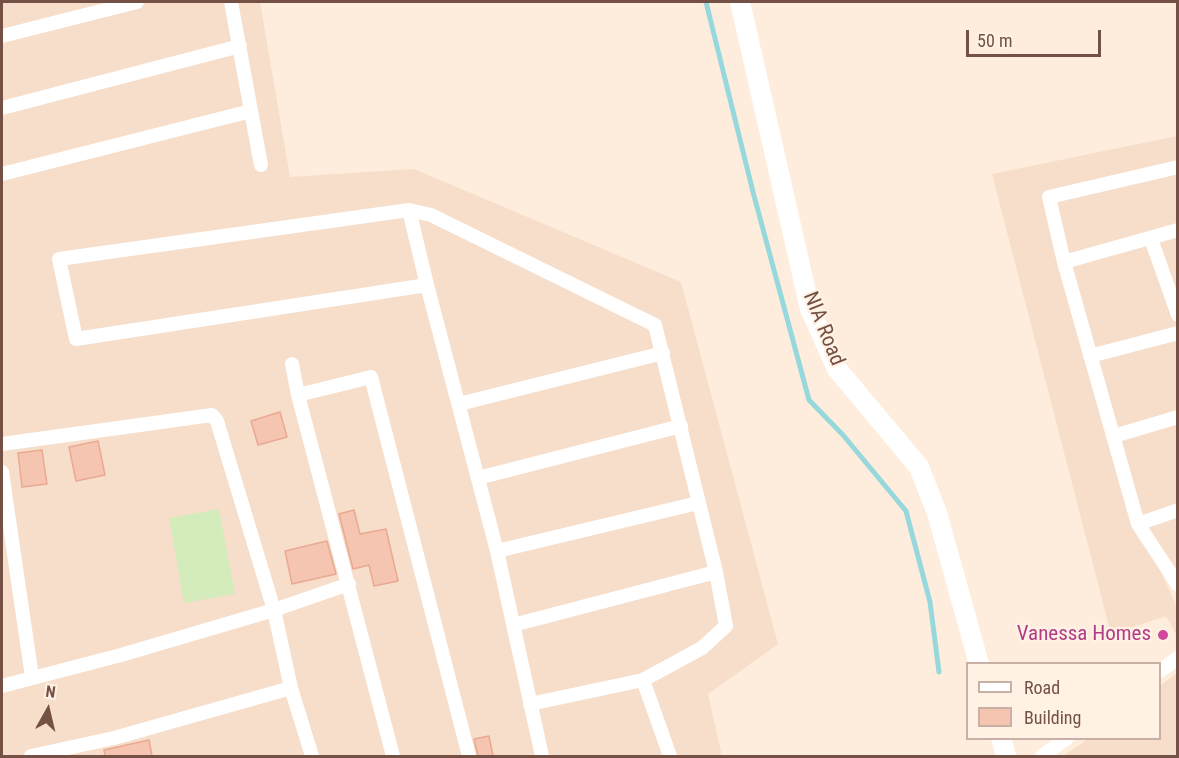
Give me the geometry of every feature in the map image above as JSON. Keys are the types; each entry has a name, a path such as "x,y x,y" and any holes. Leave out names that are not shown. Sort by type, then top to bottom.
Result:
{"street":[{"path":"2,36 137,2"},
{"path":"231,2 261,165"},
{"name":"NIA Road","path":"740,2 810,309 837,369 919,467 936,513 979,662"},
{"path":"2,108 240,46"},
{"path":"2,174 251,111"},
{"path":"1178,167 1049,196 1064,262 1138,524 1178,585"},
{"path":"427,285 76,339 59,259 409,210 430,215 655,326 716,572 726,626 702,648 643,680 530,704"},
{"path":"409,210 497,551 542,756"},
{"path":"1064,262 1178,231"},
{"path":"1151,239 1178,315"},
{"path":"1090,356 1178,333"},
{"path":"459,404 663,353"},
{"path":"292,364 298,395 393,756"},
{"path":"298,395 371,376 469,756"},
{"path":"2,444 212,415 217,421 274,610 308,756"},
{"path":"1114,436 1178,417"},
{"path":"478,478 681,426"},
{"path":"2,472 32,677"},
{"path":"497,551 698,503"},
{"path":"1138,524 1178,510"},
{"path":"513,625 716,572"},
{"path":"2,686 121,656 274,610 349,584"},
{"path":"1161,670 1178,658"},
{"path":"643,680 670,756"},
{"path":"31,756 114,738 291,688"},
{"path":"1002,740 1006,756"},
{"path":"1042,756 1064,740"}],"shaded area":[{"path":"2,2 260,2 290,177 414,169 681,282 778,644 708,694 722,756 2,756"},
{"name":"Vanessa Homes","path":"1177,136 1178,566 1163,576 1177,607 1177,636 1166,616 1111,634 992,174"},
{"path":"1177,673 1177,756 1063,756 1087,740 1161,740 1161,685"}],"green space":[{"path":"219,509 235,594 184,603 169,518"}],"building":[{"path":"280,412 287,437 258,445 251,421"},
{"path":"98,441 105,475 76,481 69,447"},
{"path":"42,450 47,484 22,487 18,453"},
{"path":"354,510 360,534 386,529 398,581 374,586 369,565 353,569 339,514"},
{"path":"327,541 336,574 292,584 285,551"},
{"path":"489,736 493,756 478,756 474,739"},
{"path":"149,740 152,756 105,756 104,750"}],"waterway":[{"path":"706,2 753,192 809,400 843,435 906,511 930,602 939,672"}],"place":[{"name":"Vanessa Homes","path":"1163,635"}]}
